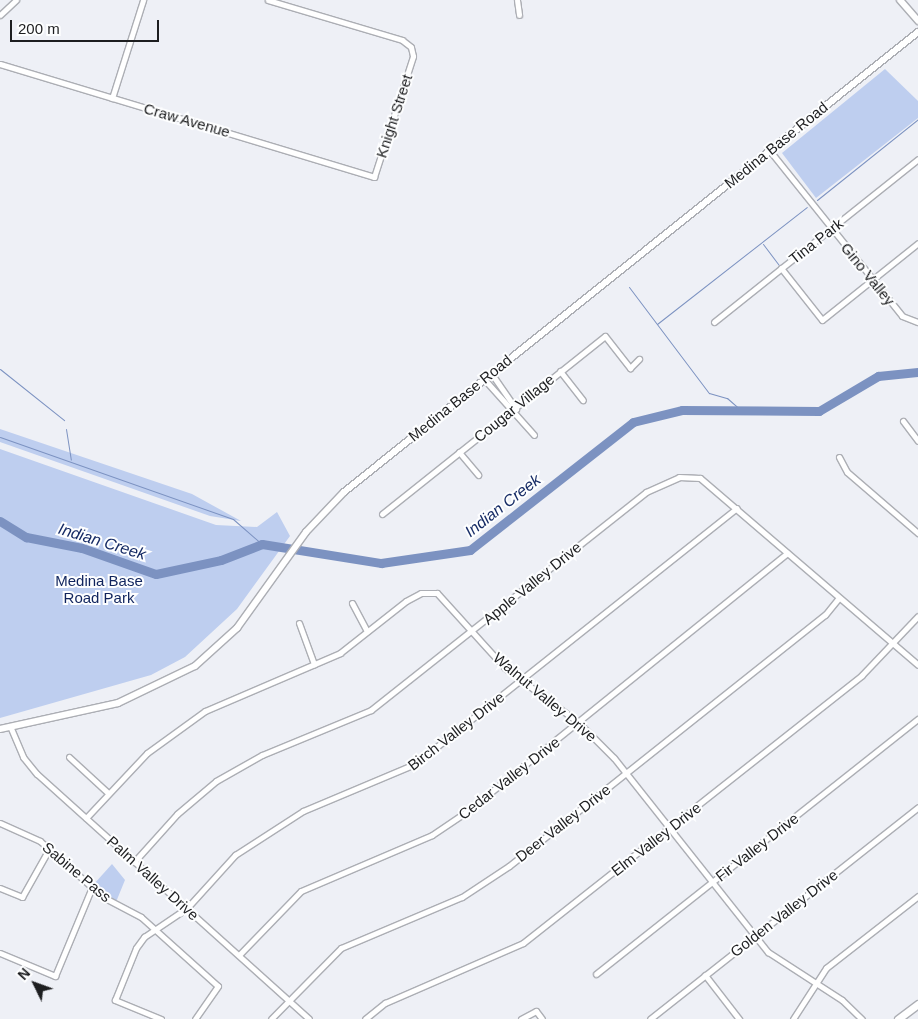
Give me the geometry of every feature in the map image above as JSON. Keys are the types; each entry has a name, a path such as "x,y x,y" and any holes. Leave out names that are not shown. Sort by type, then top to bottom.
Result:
{"main road":[{"path":"898,1019 918,1004"}],"street":[{"path":"0,15 16,0"},
{"path":"112,98 143,0"},
{"name":"Knight Street","path":"268,0 402,40 411,47 413,56 374,177"},
{"path":"517,0 519,16"},
{"path":"900,0 918,22"},
{"name":"Medina Base Road","path":"0,729 118,703 178,677 237,628 300,540 344,492 918,32"},
{"name":"Craw Avenue","path":"0,64 374,177"},
{"name":"Gino Valley","path":"770,151 902,316 916,322"},
{"name":"Tina Park","path":"714,322 918,159"},
{"path":"781,268 822,320 918,244"},
{"name":"Cougar Village","path":"382,514 605,336 630,368 639,359"},
{"path":"560,371 583,400"},
{"path":"491,374 514,410"},
{"path":"484,378 534,435"},
{"path":"903,421 918,441"},
{"path":"460,452 478,475"},
{"path":"839,458 847,472 918,533"},
{"name":"Apple Valley Drive","path":"134,862 177,814 216,782 262,755 371,710 656,484 695,476 737,508 918,665"},
{"name":"Birch Valley Drive","path":"161,1019 115,1000 136,948 154,929 187,908 234,855 270,829 404,770 520,681 737,508"},
{"name":"Cedar Valley Drive","path":"239,955 301,891 442,828 579,723 787,553"},
{"name":"Walnut Valley Drive","path":"86,818 147,753 205,711 340,653 406,601 429,592 443,596 520,681 579,723 627,773 774,958 815,983 862,1019"},
{"name":"Deer Valley Drive","path":"271,1019 341,948 478,888 627,773 825,615 840,598"},
{"path":"352,603 367,631"},
{"name":"Elm Valley Drive","path":"366,1019 385,1003 523,942 862,676 894,645 918,616"},
{"path":"299,622 314,664"},
{"name":"Fir Valley Drive","path":"596,974 918,719"},
{"name":"Palm Valley Drive","path":"10,726 27,762 134,862 309,1019"},
{"path":"69,757 108,793"},
{"name":"Golden Valley Drive","path":"650,1019 918,807"},
{"name":"Sabine Pass","path":"0,823 49,849 92,887 154,929 218,986 195,1019"},
{"path":"0,888 22,897 49,849"},
{"path":"0,953 55,976 92,887"},
{"path":"795,1018 826,968 918,896"},
{"path":"705,976 739,1019"},
{"path":"521,1019 536,1011 542,1019"}],"green space":[{"path":"885,69 918,101 918,118 816,198 782,153"},
{"path":"0,429 192,494 241,521 210,516 0,442"},
{"name":"Medina Base Road Park","path":"0,449 216,525 257,527 277,512 290,536 237,609 185,657 151,675 0,718"},
{"path":"112,864 125,880 116,902 94,884"}],"waterway":[{"path":"817,200 918,119"},
{"path":"657,324 807,207"},
{"path":"763,244 779,265"},
{"path":"629,287 709,393 727,398 743,412"},
{"path":"0,369 64,420"},
{"name":"Indian Creek","path":"0,521 26,537 82,548 156,574 221,560 262,544 381,563 470,550 633,422 682,410 819,411 878,376 918,372"},
{"path":"66,429 71,460"},
{"path":"0,437 233,519 262,544"}]}
